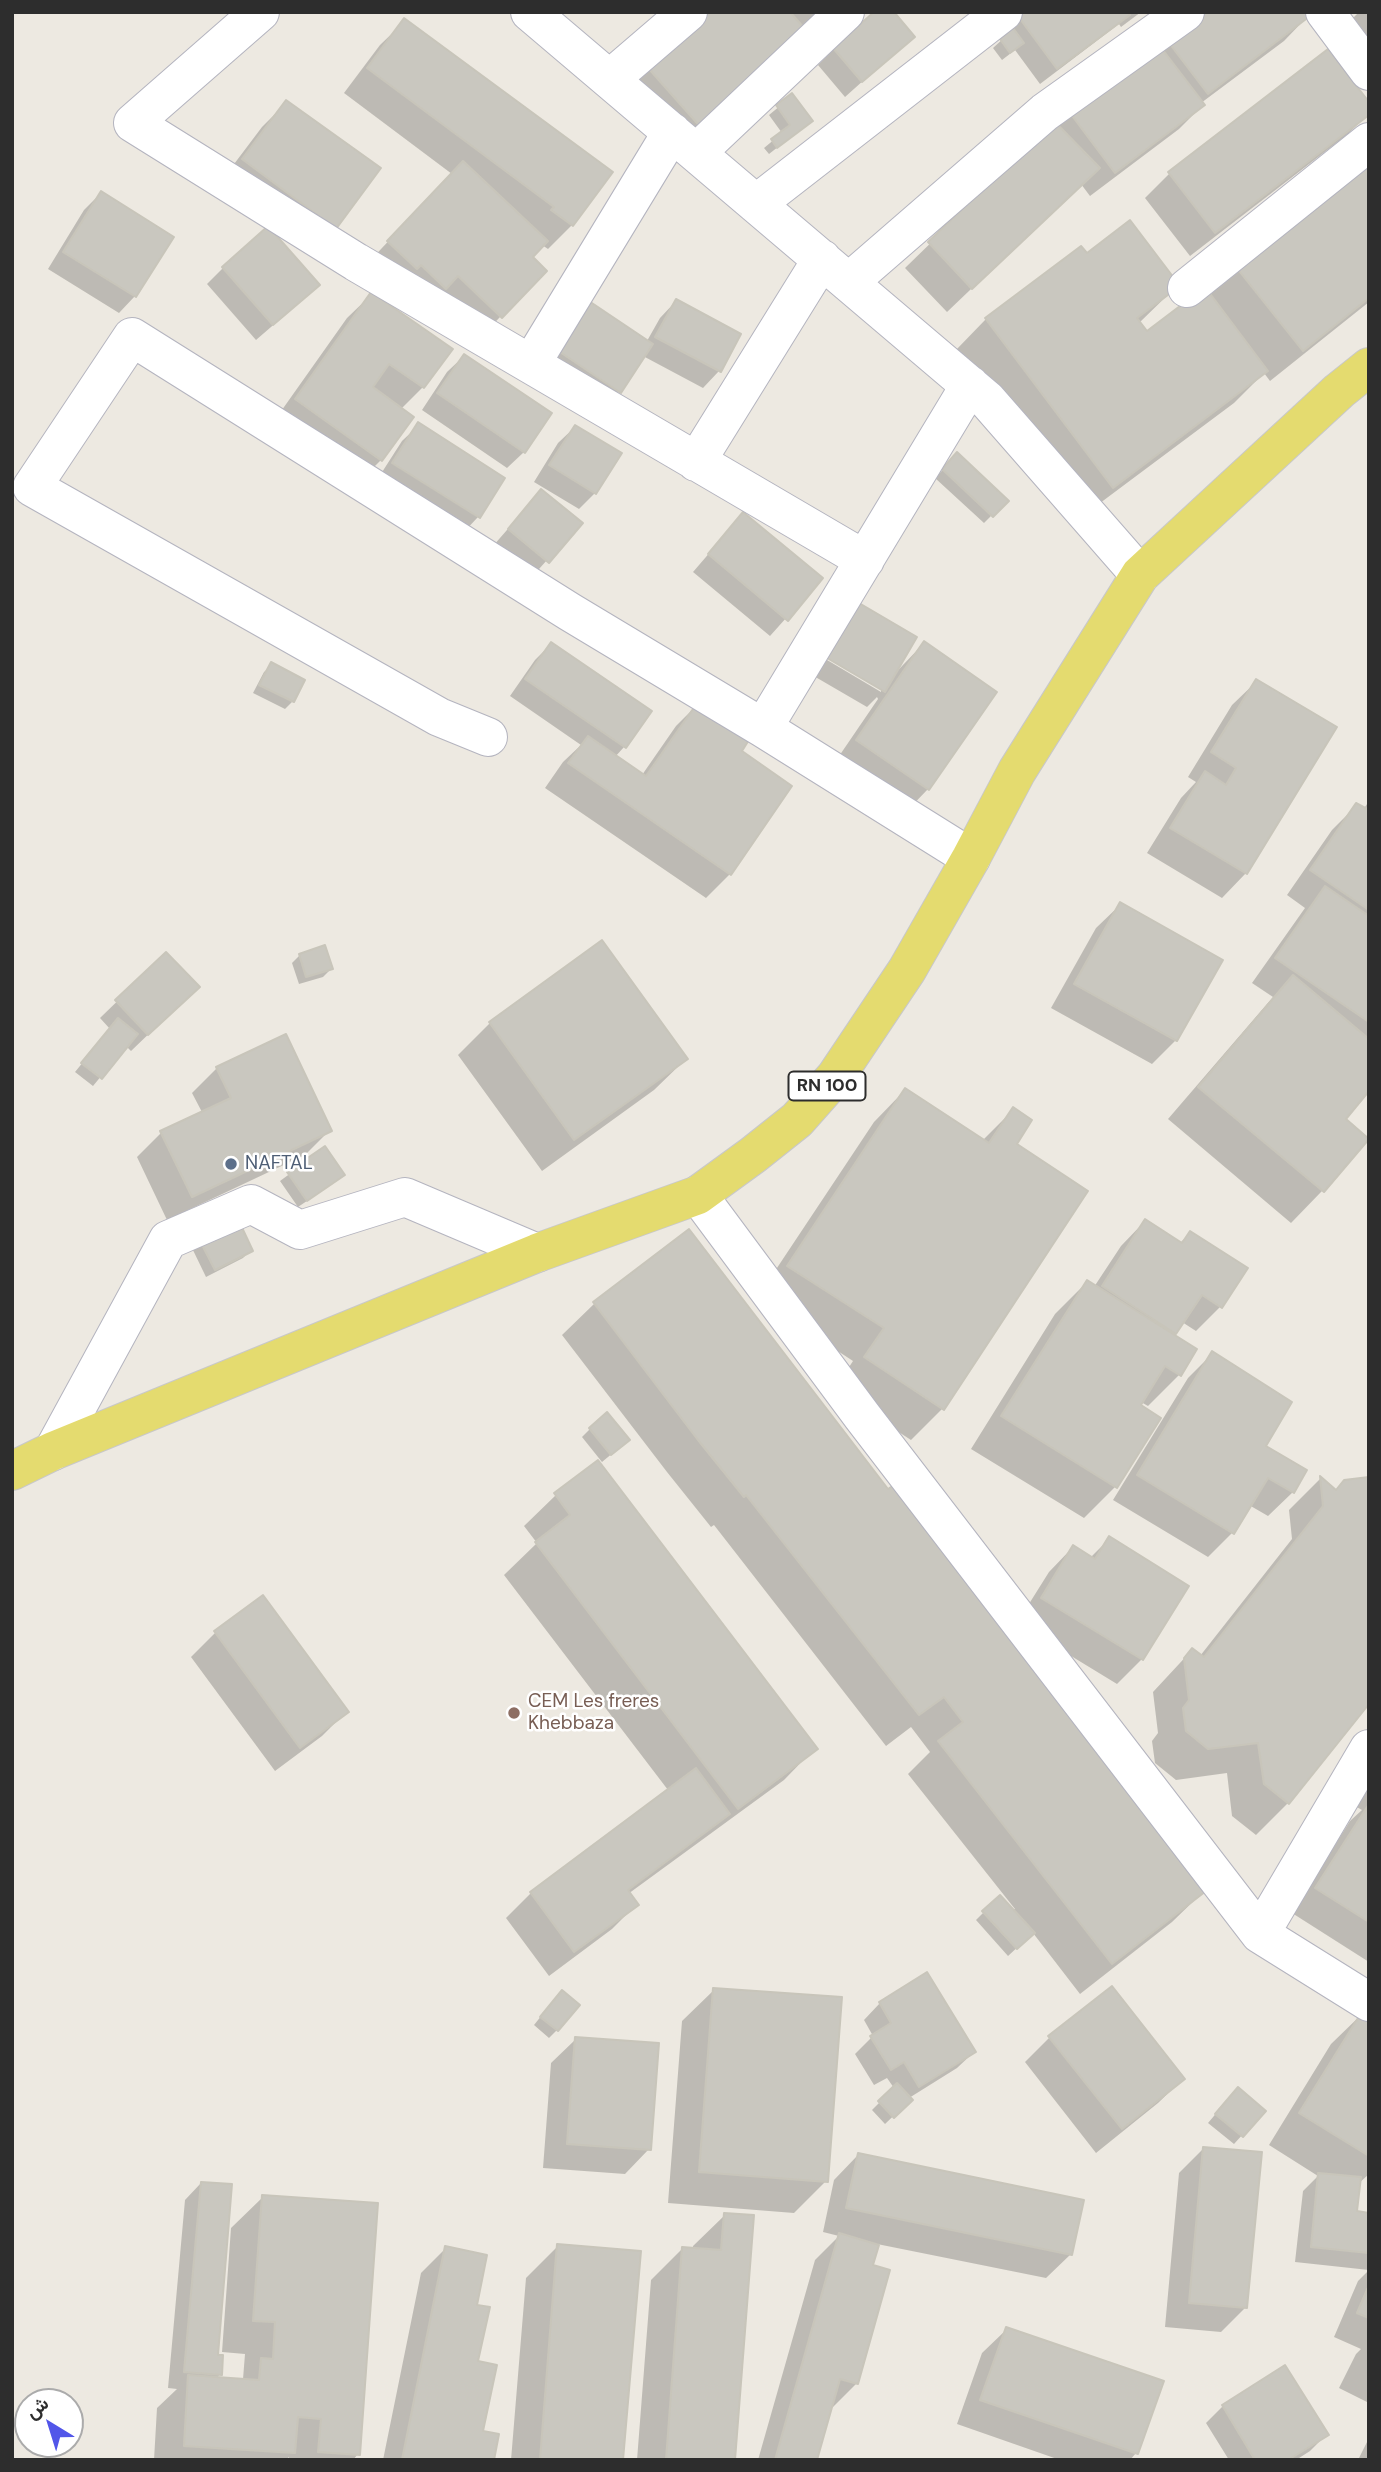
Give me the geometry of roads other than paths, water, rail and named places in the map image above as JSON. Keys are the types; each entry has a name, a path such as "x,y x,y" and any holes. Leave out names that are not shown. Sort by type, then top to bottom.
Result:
{"main road":[{"name":"RN 100","path":"12,1471 53,1451 537,1253 698,1195 753,1155 797,1119 836,1076 907,971 1017,771 1140,575 1339,391 1369,367"}],"street":[{"path":"261,12 133,122 356,261 865,560"},
{"path":"610,79 688,12"},
{"path":"531,364 684,142 845,12"},
{"path":"756,204 1003,12"},
{"path":"696,462 835,271 1045,112 1185,12"},
{"path":"1332,14 1369,71"},
{"path":"541,15 610,79 971,385 1140,575"},
{"path":"1187,288 1369,142"},
{"path":"488,737 439,716 32,487 132,337 570,612 971,858"},
{"path":"763,728 971,385"},
{"path":"698,1195 895,1460 1260,1934 1369,2002"},
{"path":"53,1451 168,1240 251,1204 300,1230 405,1196 537,1253"},
{"path":"1260,1934 1369,1749"}],"place":[{"name":"NAFTAL","path":"231,1164"},
{"name":"CEM Les freres Khebbaza","path":"514,1713"}]}
